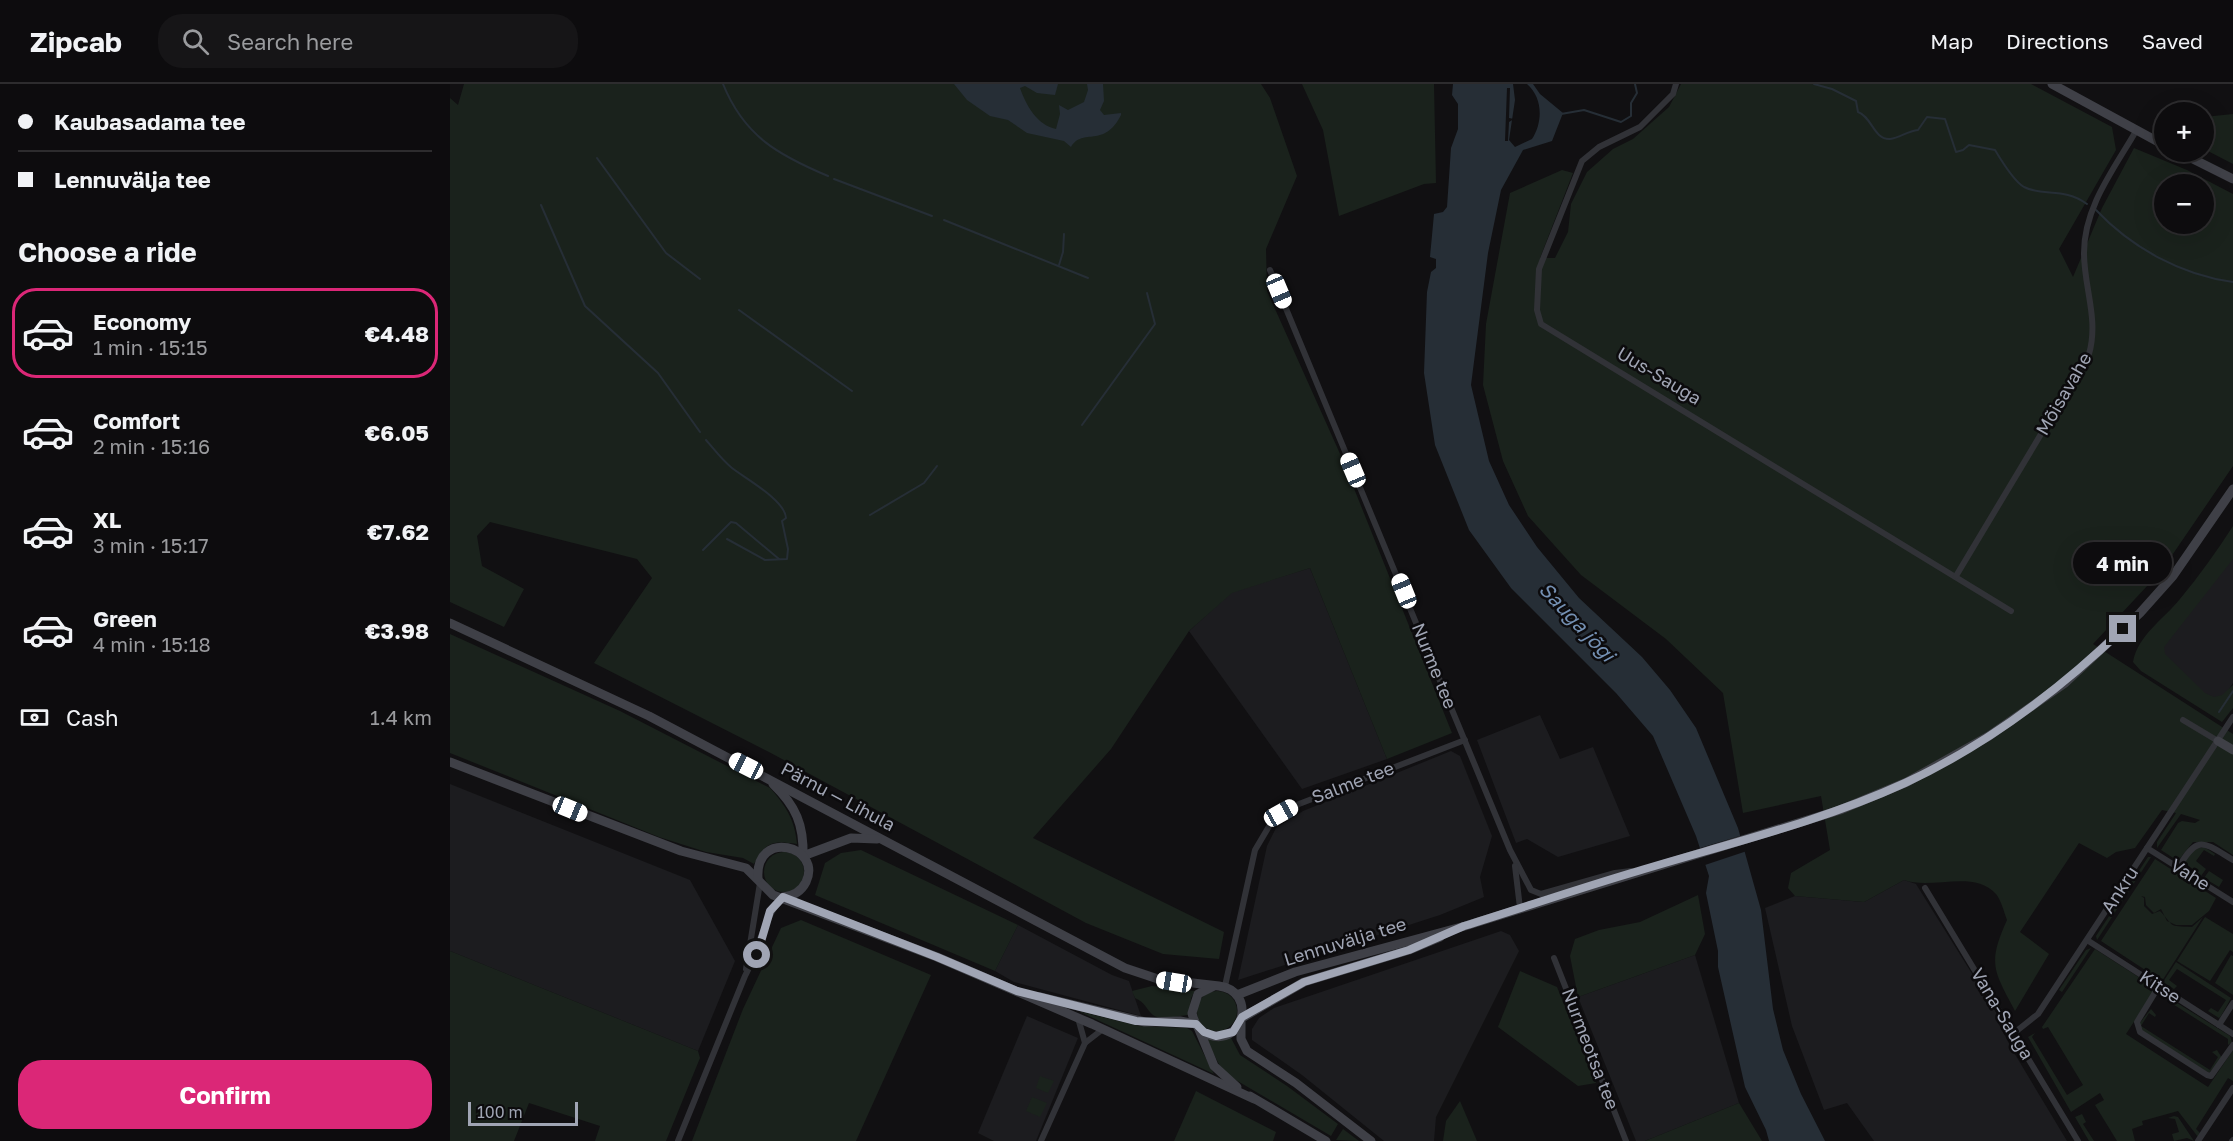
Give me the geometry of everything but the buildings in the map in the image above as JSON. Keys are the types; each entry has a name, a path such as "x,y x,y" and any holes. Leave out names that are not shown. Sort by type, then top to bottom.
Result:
{"main road":[{"path":"2052,84 2154,139"},
{"path":"2199,162 2233,179"},
{"name":"Lennuvälja tee","path":"1237,994 1348,956 1464,926 1639,870 1679,860 1840,810 1907,782 1958,755 2027,712 2065,683 2140,613 2173,576 2233,489"},
{"name":"Pärnu — Lihula","path":"450,623 649,716 1125,968 1158,979 1214,986"},
{"path":"2218,741 2233,750"},
{"path":"450,762 636,835 709,860 746,868 773,895 937,957 1078,1017 1254,1099 1326,1141"},
{"path":"765,776 788,799 798,814 803,836 803,856 808,872 806,883 795,894 783,897"},
{"path":"803,856 856,837 872,837 888,842"},
{"path":"759,881 760,860 772,849 790,848 803,856"},
{"name":"Lennuvälja tee","path":"1242,1019 1304,982 1409,950 1464,926"},
{"path":"1254,1099 1214,1066 1192,1013 1195,999 1202,991 1214,986 1225,986 1237,994 1243,1006 1240,1039 1247,1051 1296,1083 1371,1141"},
{"path":"1017,991 1136,1021 1197,1025 1207,1034 1221,1036 1233,1032 1242,1019"}],"street":[{"name":"Uus-Sauga","path":"1676,84 1672,94 1640,127 1599,147 1582,161 1539,269 1537,310 1541,324 2011,611"},
{"name":"Mõisavahe","path":"1956,576 2089,354 2094,328 2084,255 2087,223 2089,214 2136,131"},
{"name":"Nurme tee","path":"1270,270 1515,862 1531,890"},
{"name":"Ankru","path":"2014,1033 2032,1021 2233,717"},
{"path":"2183,720 2218,741"},
{"name":"Salme tee","path":"1225,986 1255,850 1271,823 1299,804 1465,740"},
{"path":"2178,868 2193,845 2199,843 2206,844 2233,860"},
{"name":"Vahe","path":"2147,848 2233,903"},
{"name":"Nurme tee","path":"1515,862 1525,907"},
{"path":"1525,907 1531,890 1541,894 1615,873 1639,870"},
{"path":"745,976 759,881"},
{"name":"Vana-Sauga","path":"1925,888 2078,1141"},
{"path":"678,1141 745,976 757,955 770,911 783,897"},
{"name":"Kitse","path":"2087,940 2233,1034"},
{"name":"Nurmeotsa tee","path":"1554,958 1626,1141"},
{"path":"2159,986 2137,1022 2140,1032 2211,1076 2217,1071 2233,1045"},
{"path":"2219,1025 2233,1003"},
{"path":"1078,1017 1084,1043"},
{"path":"1041,1141 1084,1043 1103,1029"},
{"path":"2198,1141 2233,1088"}],"shaded area":[{"path":"464,84 1261,84 1270,98 1297,176 1266,249 1267,291 1341,456 1452,733 1387,759 1310,568 1232,593 1189,631 1111,749 1033,838 1224,932 1219,959 1163,954 1086,923 769,752 594,663 652,578 637,559 490,522 477,536 482,566 524,589 504,627 450,602 450,98 458,105"},
{"path":"1302,84 1434,84 1436,183 1424,184 1339,216 1323,130"},
{"path":"1681,84 2031,84 2112,127 2116,150 2059,249 2073,277 2102,208 2134,148 2154,156 2154,162 2168,162 2195,174 2154,174 2154,234 2214,234 2214,184 2233,194 2233,466 2162,570 2093,644 2233,734 2233,855 2213,842 2193,842 2178,861 2161,850 2178,823 2182,821 2195,823 2200,820 2181,814 2157,848 2157,842 2176,813 2162,810 2135,848 2116,852 2107,858 2079,843 2020,932 2049,954 2015,1011 1998,976 1995,958 2007,920 1998,897 1987,887 1965,881 1927,883 1904,880 1864,902 1795,896 1788,888 1791,873 1830,850 1821,796 1743,813 1723,693 1666,639 1581,575 1528,516 1503,461 1483,385 1486,324 1510,193 1562,170 1573,173 1540,258 1555,258 1568,232 1571,204 1587,172 1613,149 1633,139 1669,107"},
{"path":"2233,114 2233,164 2214,154 2214,116"},
{"path":"2233,526 2233,559 2164,647 2165,654 2205,693 2214,697 2222,695 2233,685 2233,708 2222,722 2141,671 2133,662 2146,635 2187,590"},
{"path":"2233,539 2233,683 2215,710 2145,640"},
{"path":"1310,568 1387,759 1302,789 1189,631 1232,592"},
{"path":"450,634 620,711 770,788 789,814 797,844 771,844 754,864 743,858 706,852 659,837 450,753"},
{"path":"1540,715 1560,759 1593,747 1630,836 1558,857 1527,839 1516,843 1477,740"},
{"path":"1451,751 1460,756 1492,836 1480,877 1484,897 1440,915 1238,980 1267,846 1276,828 1303,811"},
{"path":"450,784 690,880 735,961 698,1051 450,951"},
{"path":"2204,847 2215,854 2214,856 2204,850 2196,861 2206,869 2201,876 2184,862 2194,849"},
{"path":"861,850 1018,925 995,971 815,895 825,863 841,853"},
{"path":"784,852 792,853 798,858 803,864 803,880 798,886 792,891 784,892 776,891 770,886 765,880 764,872 765,864 770,858 776,853"},
{"path":"2148,857 2151,857 2097,940 2096,936"},
{"path":"2155,859 2216,898 2209,911 2192,925 2176,925 2170,922 2175,926 2192,927 2203,917 2162,981 2101,941","holes":["2141,896 2145,897 2146,905 2154,913 2161,909 2165,916 2160,911 2152,914 2144,906 2144,898"]},
{"path":"2209,871 2223,880 2219,887 2204,878"},
{"path":"1904,880 1916,884 1999,1017 1996,1019 2013,1051 2067,1141 1874,1141 1847,1103 1824,1110 1792,1026 1765,908 1795,896 1864,902"},
{"path":"1698,895 1705,934 1695,955 1578,997 1570,956 1575,939 1599,930 1640,922"},
{"path":"2205,917 2233,934 2233,952 2230,950 2210,981 2177,961"},
{"path":"801,920 931,975 856,1141 692,1141 743,1009 781,928"},
{"path":"1018,925 1112,975 1129,981 1141,1016 1014,982 995,971"},
{"path":"1501,931 1510,935 1519,951 1436,1117 1434,1141 1384,1141 1302,1075 1252,1040 1252,1029 1259,1018 1274,1008"},
{"path":"2091,948 2062,992 2059,990 2086,950"},
{"path":"2095,949 2154,987 2152,994 2126,1034 2208,1087 2233,1050 2233,1081 2228,1078 2196,1129 2200,1133 2198,1137 2178,1111 2142,1121 2143,1125 2132,1129 2135,1141 2117,1141 2095,1105 2104,1100 2100,1093 2071,1112 2028,1037 2035,1033 2032,1037 2067,1095 2083,1085 2048,1027 2043,1029 2042,1027"},
{"path":"450,951 698,1051 700,1058 666,1141 595,1141 600,1126 529,1103 514,1141 450,1141"},
{"path":"1695,955 1739,1103 1645,1141 1636,1141 1578,997"},
{"path":"2231,955 2233,956 2233,995 2215,983"},
{"path":"2176,962 2231,998 2219,1018 2208,1011 2211,1008 2218,1012 2226,1000 2177,969 2169,980 2177,986 2174,989 2163,982"},
{"path":"1520,971 1557,987 1596,1083 1578,1086 1498,1027"},
{"path":"1152,986 1195,991 1191,998 1189,1015 1166,1018 1153,1015 1135,998 1132,991"},
{"path":"1217,991 1225,992 1231,997 1236,1003 1236,1019 1231,1025 1225,1030 1217,1031 1209,1030 1203,1025 1198,1019 1197,1011 1198,1003 1203,997 1209,992"},
{"path":"2161,993 2230,1036 2232,1042 2228,1045 2228,1039 2160,996"},
{"path":"2151,1009 2155,1017 2149,1013 2141,1026 2210,1070 2218,1057 2212,1052 2217,1050 2222,1058 2209,1073 2139,1029 2139,1024"},
{"path":"1078,1011 1139,1026 1187,1028 1192,1031 1214,1074"},
{"path":"1027,1016 1078,1038 1036,1141 994,1141 978,1133"},
{"path":"1205,1038 1214,1040 1231,1038 1240,1055 1338,1124 1331,1136 1229,1076 1220,1066"},
{"path":"1040,1076 1054,1081 1048,1093 1036,1088"},
{"path":"1196,1091 1276,1132 1273,1141 1174,1141"},
{"path":"1032,1097 1047,1103 1040,1117 1026,1111"},
{"path":"1460,1101 1477,1141 1443,1141 1446,1121"},
{"path":"1739,1103 1762,1141 1645,1141"},
{"path":"2082,1114 2086,1122 2083,1124 2094,1141 2089,1141 2075,1117"},
{"path":"2178,1117 2194,1141 2187,1138 2174,1141 2172,1134 2179,1132 2175,1119 2168,1118"},
{"path":"1343,1129 1359,1141 1336,1140"}],"water":[{"path":"954,84 1058,84 1055,95 1037,93 1025,86 1020,88 1025,101 1038,119 1056,129 1060,114 1059,105 1068,110 1084,102 1088,90 1087,84 1103,84 1104,101 1100,110 1104,115 1121,113 1121,115 1108,132 1081,138 1071,147 1064,141 1027,133 1008,120 990,116 967,100"},
{"name":"Sauga jõgi","path":"1453,84 1513,84 1515,100 1509,140 1515,147 1532,139 1538,125 1539,103 1527,84 1533,84 1540,94 1563,113 1552,141 1523,150 1501,190 1488,253 1471,385 1489,461 1509,505 1537,547 1579,598 1642,657 1670,690 1696,728 1738,828 1761,910 1773,1009 1783,1050 1801,1094 1825,1141 1769,1141 1745,1087 1718,967 1718,951 1706,893 1709,876 1696,836 1653,736 1616,693 1511,588 1469,530 1435,445 1424,373 1427,292 1431,272 1436,268 1436,259 1430,257 1434,214 1443,212 1447,207 1451,148 1458,129 1458,104 1452,95"}],"pier":[{"path":"1507,88 1510,88 1509,118 1514,119 1509,122 1508,141 1505,141"},
{"path":"1743,835 1747,851 1702,866 1697,849"}],"waterway":[{"path":"723,84 741,117 765,142 793,160 828,176"},
{"path":"1561,114 1584,110 1621,122 1631,116 1631,103 1637,93 1635,84"},
{"path":"1814,84 1832,89 1856,101 1858,112 1867,118 1880,136 1890,139 1918,130 1927,117 1945,119 1956,152 1969,145 1995,150 2012,176 2024,187 2070,196 2087,204"},
{"path":"597,158 666,253 700,279"},
{"path":"834,179 932,216"},
{"path":"541,205 585,306 658,373 700,432"},
{"path":"2096,210 2125,236 2158,258 2195,273 2233,282"},
{"path":"944,220 1088,278"},
{"path":"1059,265 1063,252 1064,234"},
{"path":"1082,425 1155,324 1147,293"},
{"path":"739,310 852,391"},
{"path":"706,440 728,465 764,490 784,511 786,518 782,521 788,549 787,559 765,560 727,539"},
{"path":"870,515 924,483 937,466"},
{"path":"703,550 731,522 736,523 779,559"},
{"path":"2219,712 2233,691"}],"route":[{"path":"757,955 770,911 783,897 1017,991 1136,1021 1153,1023 1180,1021 1196,1024 1212,1036 1225,1035 1237,1028 1242,1017 1304,982 1409,950 1464,926 1639,870 1679,860 1840,810 1907,782 1948,761 2027,712 2065,683 2123,629"}]}
